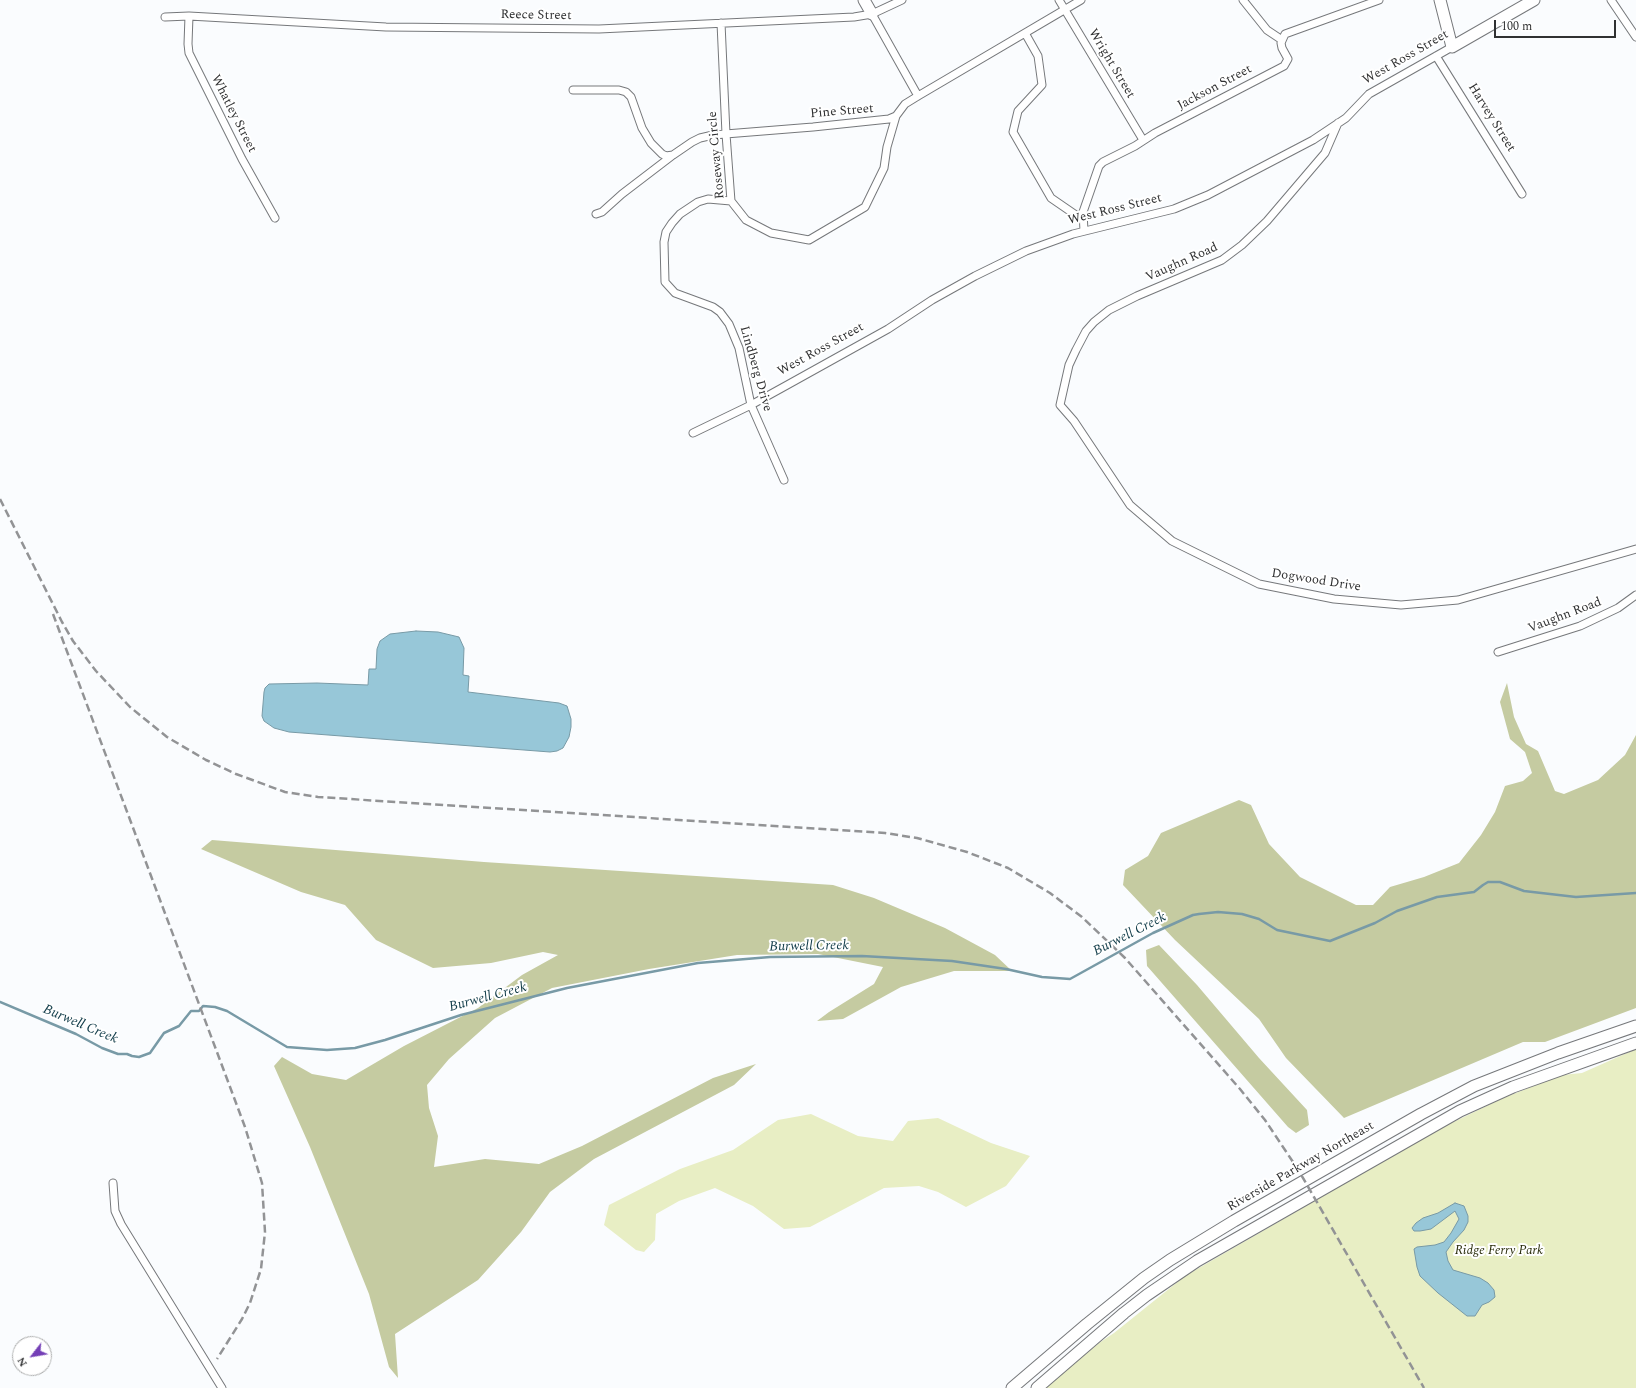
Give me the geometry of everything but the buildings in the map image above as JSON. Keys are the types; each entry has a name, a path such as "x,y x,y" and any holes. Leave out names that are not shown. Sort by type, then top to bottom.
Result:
{"main road":[{"path":"864,0 872,14"},
{"path":"1440,0 1452,47"},
{"name":"West Ross Street","path":"1452,47 1534,0"},
{"name":"Riverside Parkway Northeast","path":"1012,1388 1133,1286 1170,1260 1234,1221 1421,1114 1474,1086 1558,1053 1636,1026"},
{"path":"1037,1388 1124,1313 1147,1295 1197,1261 1460,1111 1513,1088 1636,1043"}],"street":[{"name":"Reece Street","path":"165,17 188,16 386,27 599,29 854,17 872,14 902,0"},
{"name":"Wright Street","path":"1059,0 1143,140"},
{"path":"896,116 905,104 1081,0"},
{"path":"1242,0 1267,30 1282,40 1285,34 1290,31 1379,0"},
{"path":"1611,0 1636,37"},
{"path":"872,14 918,96"},
{"name":"Whatley Street","path":"188,16 189,53 239,152 276,218"},
{"name":"Roseway Circle","path":"721,23 726,134 731,201 746,220 771,233 809,240 865,207 884,168 887,147 896,116"},
{"path":"1025,34 1038,56 1042,85 1018,111 1013,132 1051,198 1083,220"},
{"name":"Jackson Street","path":"1084,231 1083,212 1099,166 1103,162 1284,66 1288,59 1282,48 1282,40"},
{"name":"West Ross Street","path":"692,433 751,405 888,329 932,300 976,276 1044,244 1084,231 1153,215 1190,204 1313,140 1346,118 1369,94 1452,47"},
{"name":"Harvey Street","path":"1436,56 1522,194"},
{"path":"573,90 612,90 626,92 631,97 642,128 651,143 662,154 666,156 673,155"},
{"name":"Pine Street","path":"596,214 602,212 622,194 673,155 700,138 713,135 873,121 889,119 896,116"},
{"name":"Vaughn Road","path":"1060,405 1069,364 1086,331 1094,322 1109,310 1137,296 1222,260 1242,245 1267,221 1325,153 1338,123"},
{"name":"Lindberg Drive","path":"731,201 708,198 698,202 680,214 666,232 664,242 663,276 665,282 675,293 713,307 720,312 729,324 739,348 751,405 784,480"},
{"name":"Dogwood Drive","path":"1060,405 1074,421 1130,505 1172,541 1259,584 1334,599 1401,605 1458,600 1636,549"},
{"name":"Vaughn Road","path":"1498,652 1580,626 1618,608 1636,595"},
{"path":"113,1183 115,1211 121,1224 222,1388"}],"green space":[{"path":"1507,683 1514,717 1526,744 1538,751 1555,791 1564,794 1598,780 1625,755 1636,735 1636,1008 1545,1042 1523,1042 1344,1118 1286,1058 1259,1019 1175,940 1123,885 1125,870 1148,856 1161,833 1239,800 1251,805 1269,844 1300,877 1356,905 1373,905 1390,887 1424,877 1459,863 1481,835 1495,812 1505,786 1523,781 1532,773 1525,752 1510,739 1500,702"},
{"path":"212,840 484,862 833,885 874,898 945,928 995,955 1012,971 954,971 901,987 843,1019 817,1021 874,984 883,967 818,954 737,955 649,969 552,988 495,1018 449,1059 427,1085 429,1108 438,1136 434,1167 485,1159 539,1164 582,1146 713,1078 756,1064 734,1085 594,1159 550,1192 521,1232 478,1280 395,1334 398,1378 389,1367 369,1294 310,1147 274,1066 282,1057 312,1074 346,1080 404,1046 478,1008 522,975 558,955 543,952 491,963 433,968 376,940 345,905 301,892 201,849"},
{"path":"1159,945 1197,985 1259,1058 1307,1110 1309,1125 1296,1133 1288,1127 1147,966 1146,950"},
{"name":"Ridge Ferry Park","path":"1636,1049 1636,1388 1045,1388 1099,1343 1114,1333 1185,1276 1439,1129 1503,1098 1562,1075 1582,1073"},
{"path":"811,1114 858,1136 893,1141 908,1121 938,1118 991,1143 1030,1156 1006,1186 966,1207 938,1192 919,1186 884,1188 810,1227 784,1229 753,1206 715,1188 679,1201 656,1214 655,1240 644,1252 636,1250 604,1225 609,1205 680,1169 733,1150 778,1120"}],"water":[{"path":"416,631 438,632 459,637 464,648 463,675 469,676 468,692 559,703 567,706 571,719 571,727 569,737 563,748 550,752 289,732 274,728 264,721 262,716 264,692 265,688 269,684 317,683 368,685 369,669 376,669 377,649 380,641 390,634"},
{"path":"1455,1203 1464,1206 1468,1216 1468,1222 1464,1230 1446,1252 1448,1261 1453,1270 1480,1278 1488,1283 1494,1290 1495,1297 1482,1305 1475,1316 1467,1316 1438,1293 1420,1276 1417,1267 1414,1249 1417,1247 1435,1245 1444,1242 1459,1219 1455,1211 1431,1229 1414,1231 1412,1228 1423,1218 1438,1213"}],"waterway":[{"name":"Burwell Creek","path":"0,1002 76,1034 102,1048 118,1054 127,1054 139,1057 150,1053 164,1033 179,1026 191,1011 199,1011 203,1006 215,1007 227,1011 287,1047 327,1050 355,1048 385,1040 461,1015 567,988 698,963 770,957 862,956 952,961 1006,969 1042,977 1070,979 1153,933 1193,915 1199,914 1218,912 1242,914 1259,919 1277,930 1330,941 1375,923 1397,911 1437,897 1474,892 1488,882 1500,882 1524,891 1576,897 1636,893"}],"railway":[{"path":"0,499 62,622 73,641 96,671 130,707 167,737 206,760 236,774 285,792 318,797 885,833 917,838 967,852 1008,868 1050,893 1082,917 1125,958 1240,1089 1265,1120 1299,1171 1424,1388"},
{"path":"53,614 245,1127 262,1183 265,1232 261,1269 250,1303 242,1319 217,1359"}]}
